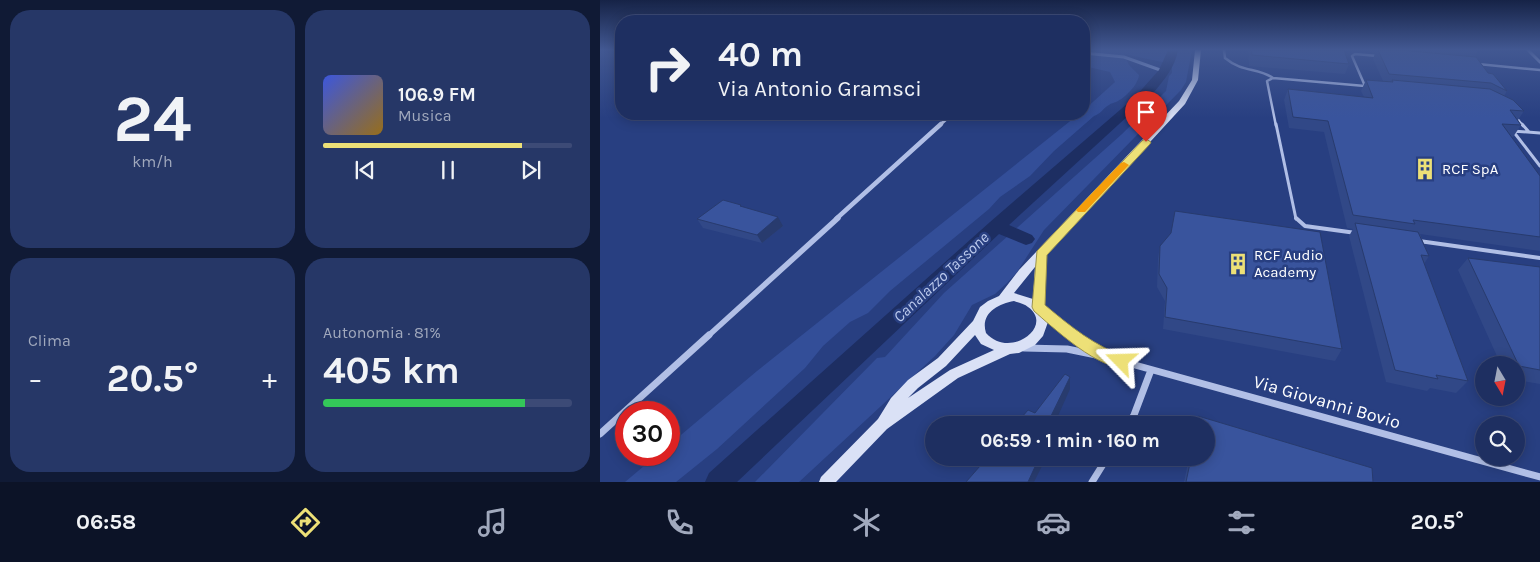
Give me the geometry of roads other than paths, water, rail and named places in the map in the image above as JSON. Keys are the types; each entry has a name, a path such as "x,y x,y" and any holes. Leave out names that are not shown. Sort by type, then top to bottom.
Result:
{"street":[{"path":"1003,299 1041,254 1182,102 1195,80 1196,72"},
{"path":"600,434 945,120"},
{"path":"1039,309 1041,254"},
{"path":"826,482 882,424 954,374 1035,338 1041,332 1043,317 1039,309 1024,298 1003,299 989,305 978,324 942,362 913,384 896,402 882,424"},
{"name":"Via Giovanni Bovio","path":"1039,309 1069,333 1106,357"},
{"path":"978,324 979,331 989,344 1013,348"},
{"name":"Via Giovanni Bovio","path":"1013,348 1067,349 1106,357 1540,477"},
{"path":"1133,416 1151,370"},
{"path":"1092,482 1102,466"}],"lane":[{"path":"1261,72 1268,74 1273,78"},
{"path":"1360,72 1366,86 1273,78 1267,81 1267,85 1296,219 1305,226 1363,234"},
{"path":"1514,115 1529,132"},
{"path":"1540,133 1513,131 1540,166"},
{"path":"1412,240 1540,258"}],"waterway":[{"name":"Canalazzo Tassone","path":"997,226 1139,100 1164,72"},
{"name":"Canalazzo Tassone","path":"718,482 997,226"},
{"path":"997,226 1026,239"}],"place":[{"name":"RCF SpA","path":"1425,169"},
{"name":"RCF Audio Academy","path":"1238,264"}]}
